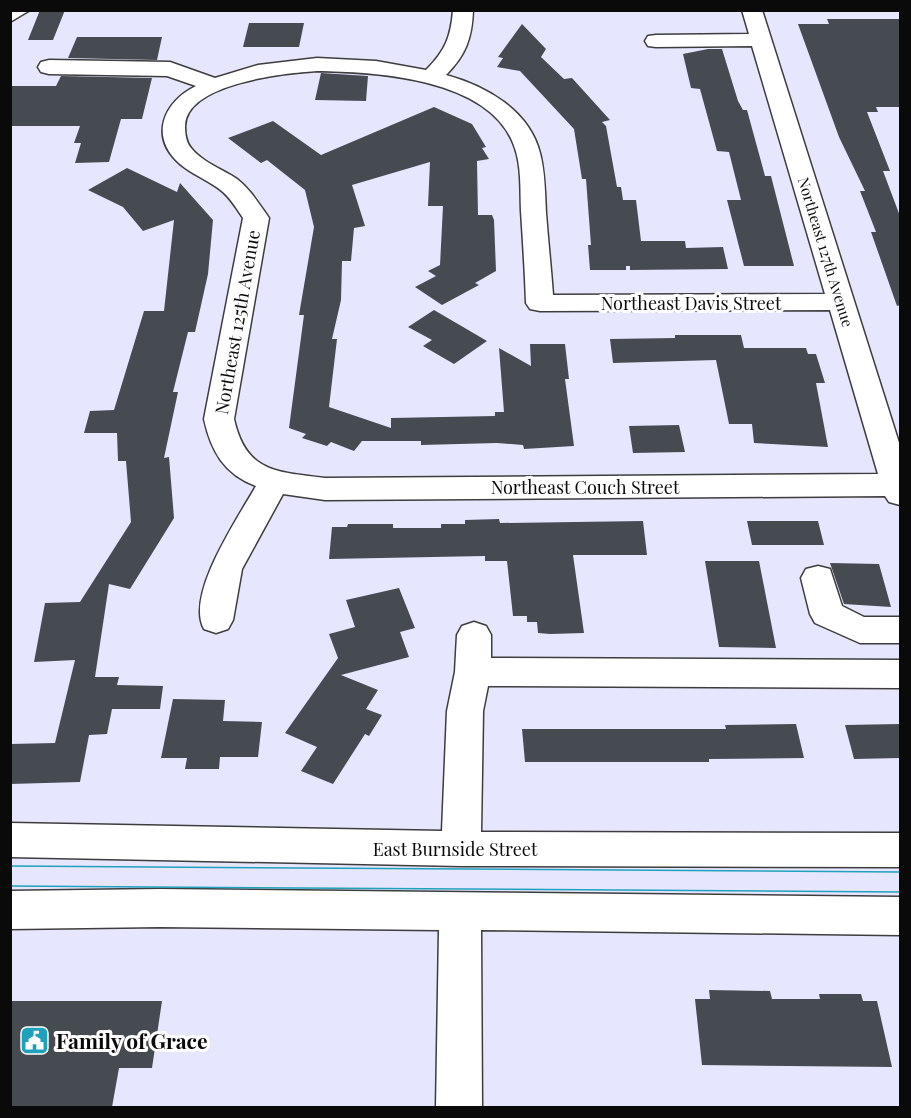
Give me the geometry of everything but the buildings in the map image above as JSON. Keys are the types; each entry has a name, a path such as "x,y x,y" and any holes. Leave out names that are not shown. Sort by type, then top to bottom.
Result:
{"street":[{"path":"10,16 20,10"},
{"path":"49,68 170,69 214,85 243,74 298,67 384,68 431,77 455,54 462,32 463,10"},
{"name":"Northeast 127th Avenue","path":"752,10 899,490"},
{"path":"656,41 762,40"},
{"name":"Northeast Davis Street","path":"431,77 497,106 508,116 523,138 531,162 540,303 842,302"},
{"name":"Northeast 125th Avenue","path":"214,85 197,94 179,110 173,127 174,144 182,154 233,189 256,218 219,419 221,438 231,456 250,471 273,483"},
{"path":"216,620 225,569 273,483"},
{"name":"Northeast Couch Street","path":"273,483 325,489 899,490"},
{"path":"818,578 827,614 860,630 900,630"},
{"path":"461,849 465,711 473,672 474,635"},
{"path":"473,672 900,674"},
{"name":"East Burnside Street","path":"10,840 461,849 900,850"},
{"path":"10,910 160,908 900,916"},
{"path":"459,1107 460,913"}],"tram line":[{"path":"10,866 900,872"},
{"path":"10,886 900,892"}],"place":[{"name":"Family of Grace","path":"35,1040"}]}
